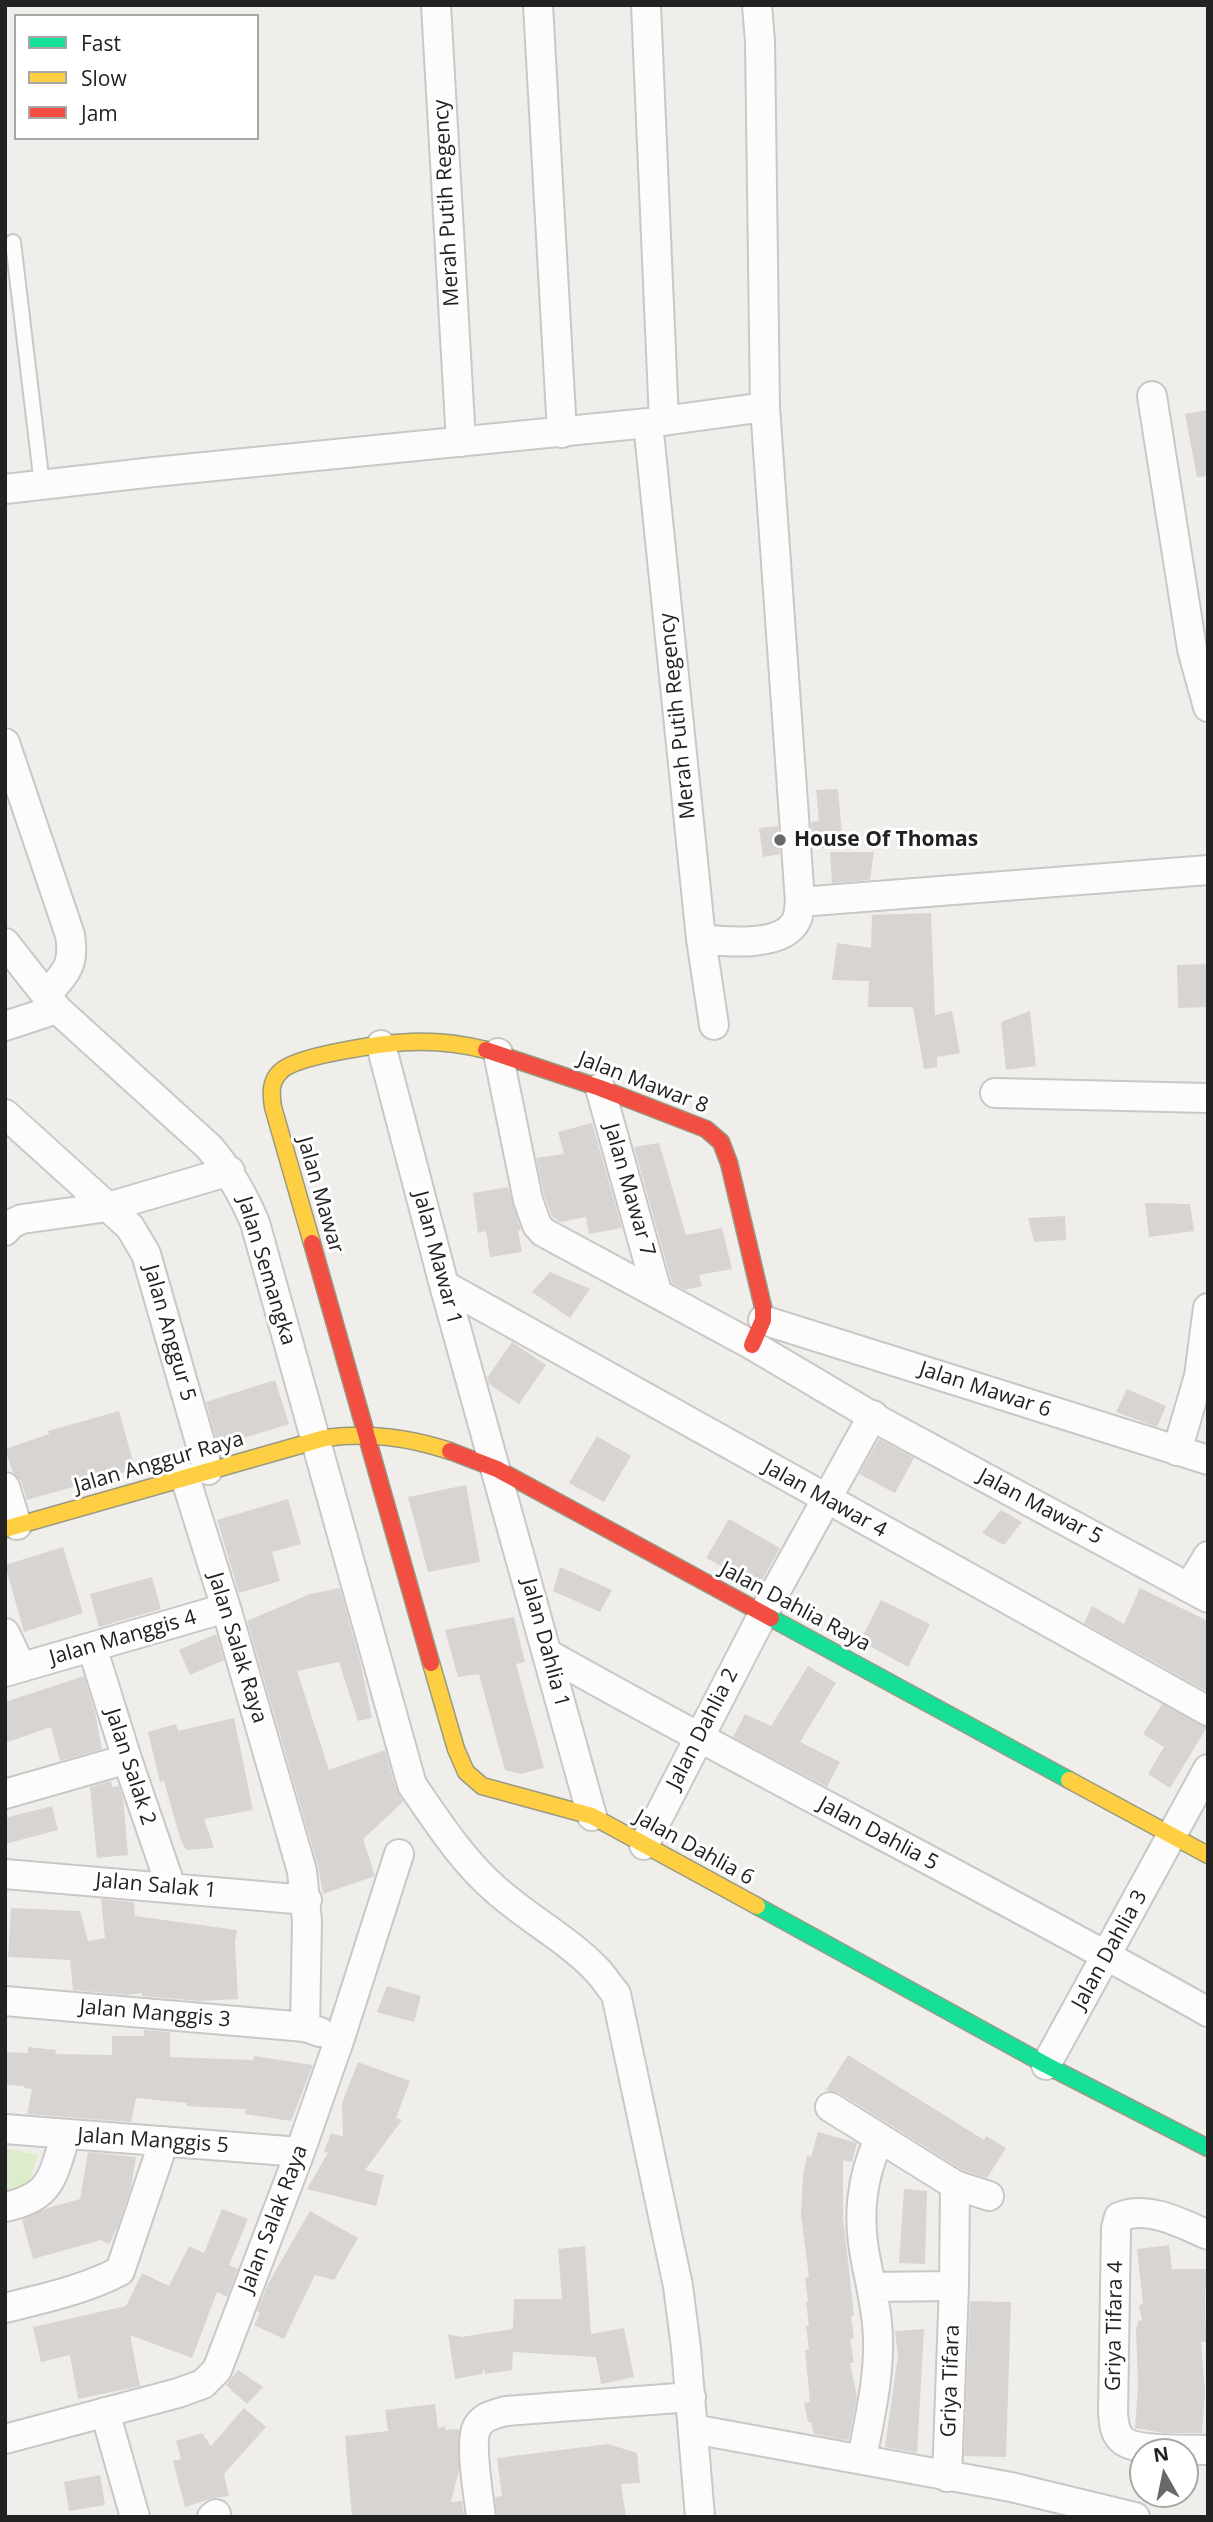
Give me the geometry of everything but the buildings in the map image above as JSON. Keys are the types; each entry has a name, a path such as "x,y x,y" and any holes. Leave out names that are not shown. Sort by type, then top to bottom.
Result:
{"street":[{"name":"Merah Putih Regency","path":"436,5 461,442"},
{"path":"538,5 562,433"},
{"name":"Merah Putih Regency","path":"646,5 656,422 701,939 714,1025"},
{"path":"701,939 724,942 766,940 782,933 797,921 800,902 765,407 757,5"},
{"path":"1152,396 1200,647 1208,707"},
{"path":"5,489 562,433 765,407"},
{"path":"5,743 70,935 73,956 52,1002 5,1026"},
{"path":"800,902 1208,870"},
{"name":"Jalan Semangka","path":"5,943 52,1002 209,1147 230,1171 242,1191 256,1223 320,1438 412,1785 457,1849 492,1887 597,1969 616,1994 678,2286 691,2397 700,2517"},
{"name":"Jalan Mawar 8","path":"381,1045 442,1043 498,1053 600,1088 706,1129 721,1142 729,1163 762,1297 757,1332"},
{"name":"Jalan Mawar 1","path":"381,1045 444,1285 497,1469"},
{"name":"Jalan Mawar","path":"357,1432 271,1092 274,1080 282,1069 300,1060 381,1045"},
{"path":"498,1053 528,1200 537,1225 560,1242 657,1292 757,1332"},
{"name":"Jalan Mawar 7","path":"600,1088 657,1292"},
{"path":"995,1093 1208,1098"},
{"name":"Jalan Anggur 5","path":"5,1114 130,1227 146,1254 197,1474"},
{"path":"5,1231 11,1224 22,1219 108,1207 230,1171"},
{"name":"Jalan Mawar 4","path":"444,1285 1208,1711"},
{"path":"1178,1451 1199,1376 1208,1308"},
{"name":"Jalan Mawar 5","path":"757,1332 873,1415 1198,1593"},
{"name":"Jalan Mawar 6","path":"757,1332 1208,1460"},
{"name":"Jalan Dahlia 2","path":"644,1844 763,1614 873,1415"},
{"name":"Jalan Anggur Raya","path":"11,1527 320,1438 357,1432"},
{"name":"Jalan Dahlia Raya","path":"357,1432 428,1442 497,1469 1208,1855"},
{"name":"Jalan Dahlia 6","path":"357,1432 456,1749 466,1772 482,1787 592,1816 1046,2065 1208,2148"},
{"name":"Jalan Dahlia 1","path":"497,1469 592,1816"},
{"name":"Jalan Salak Raya","path":"197,1474 226,1608 302,1871 307,1900 305,2027"},
{"path":"5,1487 11,1527"},
{"path":"1198,1593 1208,1556"},
{"name":"Jalan Manggis 4","path":"5,1633 13,1670 226,1608"},
{"name":"Jalan Salak 2","path":"92,1647 171,1886"},
{"name":"Jalan Dahlia 5","path":"548,1654 698,1739 1108,1955 1208,2012"},
{"path":"5,1794 127,1759"},
{"name":"Jalan Dahlia 3","path":"1046,2065 1208,1769"},
{"name":"Jalan Salak Raya","path":"5,2439 203,2384 217,2370 300,2152 399,1854"},
{"name":"Jalan Salak 1","path":"5,1874 171,1886 307,1900"},
{"name":"Jalan Manggis 3","path":"5,2001 305,2027 340,2038"},
{"path":"830,2107 955,2185 989,2196"},
{"name":"Jalan Manggis 5","path":"5,2129 300,2152"},
{"path":"5,2207 33,2199 43,2192 52,2179 66,2135"},
{"path":"862,2459 876,2374 878,2342 877,2317 861,2229 863,2191 868,2165 879,2139"},
{"path":"5,2308 89,2286 120,2271 164,2141"},
{"name":"Griya Tifara","path":"947,2477 955,2185"},
{"name":"Griya Tifara 4","path":"1208,2235 1147,2212 1130,2212 1119,2217 1116,2228 1113,2413 1115,2429 1122,2440 1136,2447 1208,2450"},
{"path":"871,2287 954,2286"},
{"path":"481,2517 474,2440 478,2426 488,2416 506,2411 691,2397"},
{"path":"105,2412 135,2517"},
{"path":"693,2429 1011,2487 1135,2517"}],"lane":[{"path":"13,242 42,485"}],"green space":[{"path":"5,2148 38,2155 27,2189 5,2197"}],"traffic: fast":[{"path":"771,1618 1069,1780"},
{"path":"757,1906 1046,2065 1208,2148"}],"traffic: slow":[{"path":"312,1243 273,1107 273,1084 280,1072 303,1060 321,1055 399,1043 439,1043 486,1050"},
{"path":"5,1529 325,1438 388,1437 450,1451"},
{"path":"431,1663 456,1749 466,1772 482,1786 592,1816 757,1906"},
{"path":"1069,1780 1208,1855"}],"traffic: jam":[{"path":"486,1050 600,1088 706,1129 721,1142 729,1163 763,1307 763,1320 752,1345"},
{"path":"312,1243 431,1663"},
{"path":"450,1451 497,1469 771,1618"}],"place":[{"name":"House Of Thomas","path":"780,840"}]}
